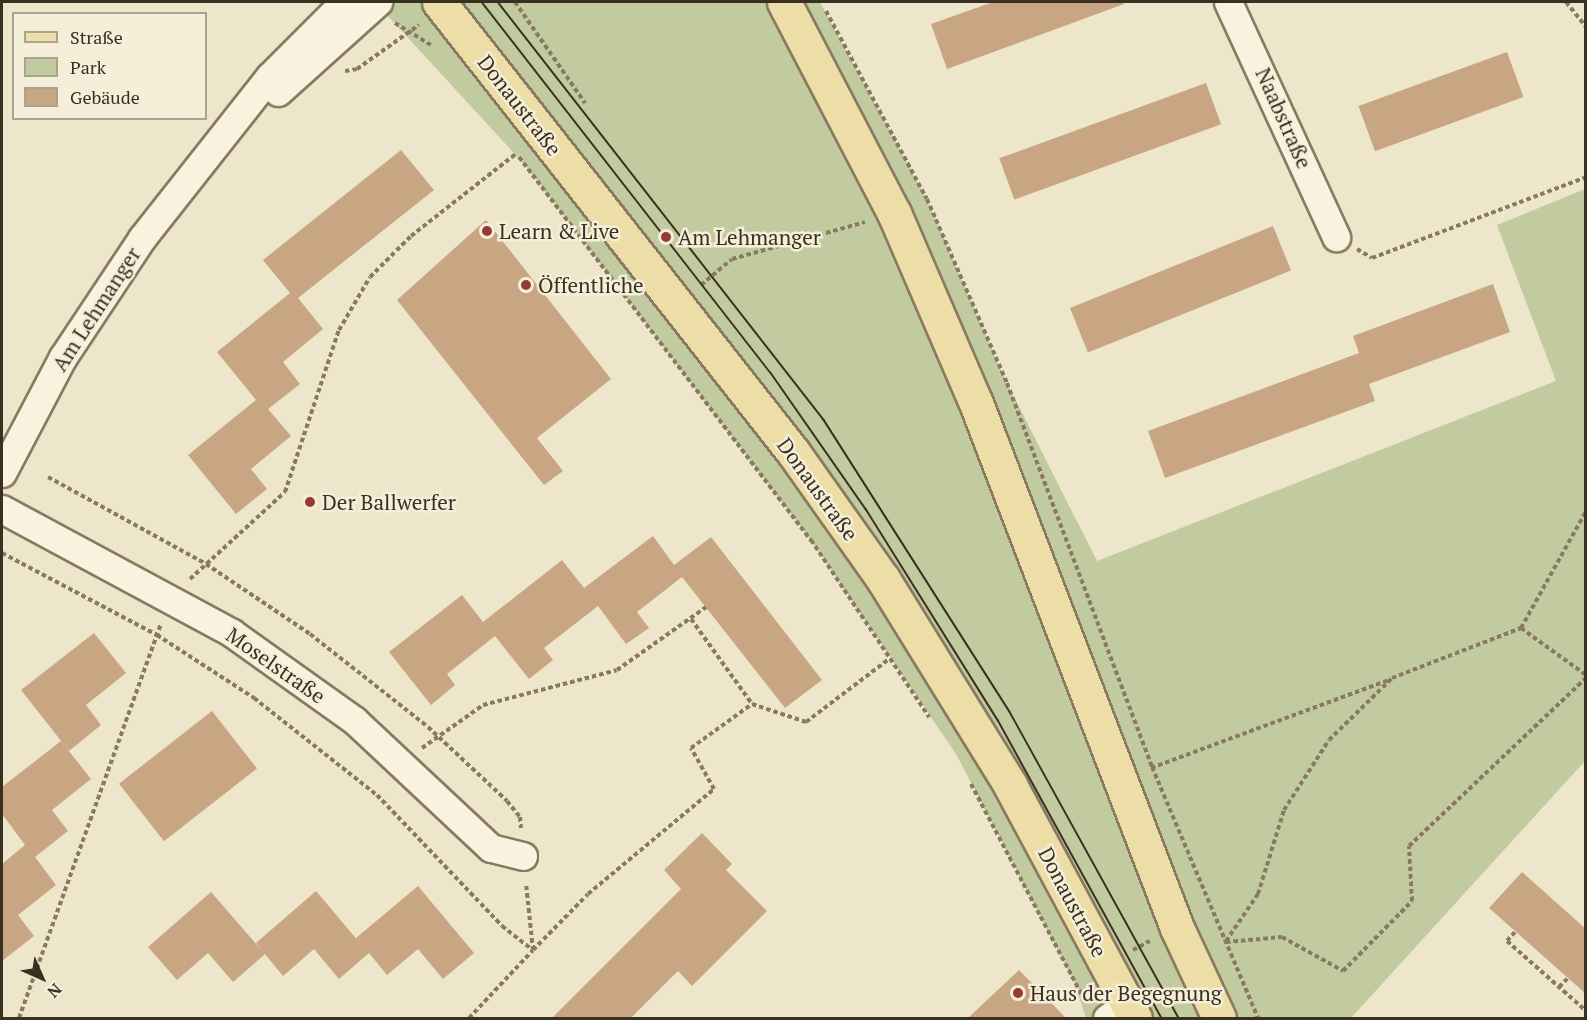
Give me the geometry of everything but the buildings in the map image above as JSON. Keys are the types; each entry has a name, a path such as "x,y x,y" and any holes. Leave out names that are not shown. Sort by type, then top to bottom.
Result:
{"main road":[{"path":"784,2 894,213 976,403 1178,928 1219,1018"},
{"name":"Donaustraße","path":"442,5 793,452 920,635 1010,785 1106,965 1115,1013"}],"street":[{"name":"Am Lehmanger","path":"2,473 102,297 270,76 344,2"},
{"name":"Naabstraße","path":"1228,2 1336,237"},
{"name":"Am Lehmanger","path":"208,156 376,3"},
{"name":"Moselstraße","path":"2,509 171,596 293,675 404,764 491,848 523,856"}],"path":[{"path":"515,2 585,103"},
{"path":"1566,2 1586,27"},
{"path":"376,3 405,33 437,52"},
{"path":"294,78 357,69 442,5"},
{"path":"510,144 649,330 811,540 936,726"},
{"path":"19,1018 171,596 285,492 339,330 370,277 411,236 517,153"},
{"path":"1336,237 1372,258 1586,177"},
{"path":"649,330 732,258 894,213 927,199"},
{"path":"48,477 206,564 310,634 436,735 520,817 533,950 469,1018"},
{"path":"1120,781 1521,628 1586,511"},
{"path":"377,795 404,764 436,735 483,705 617,670 706,607"},
{"path":"691,619 752,704 806,722 889,659"},
{"path":"1392,678 1329,740 1284,810 1258,894 1225,942 1282,937 1343,971 1412,901 1409,846 1586,676 1521,628"},
{"path":"692,748 752,704"},
{"path":"966,776 1074,982 1115,1013"},
{"path":"1074,982 1212,910"},
{"path":"1515,932 1508,941 1586,1011"},
{"path":"1559,987 1568,978"}],"green space":[{"path":"375,2 820,2 927,199 1007,383 1097,561 1556,381 1497,225 1585,189 1585,761 1351,1018 1086,1018 1074,982 956,754 811,541 523,163"}],"tram line":[{"path":"482,2 771,373 866,509 998,720 1162,1018"},
{"path":"498,2 824,420 1010,712 1179,1018"}],"place":[{"name":"Learn & Live","path":"487,231"},
{"name":"Am Lehmanger","path":"666,237"},
{"name":"Öffentliche","path":"526,285"},
{"name":"Der Ballwerfer","path":"310,502"},
{"name":"Haus der Begegnung","path":"1018,993"}]}
